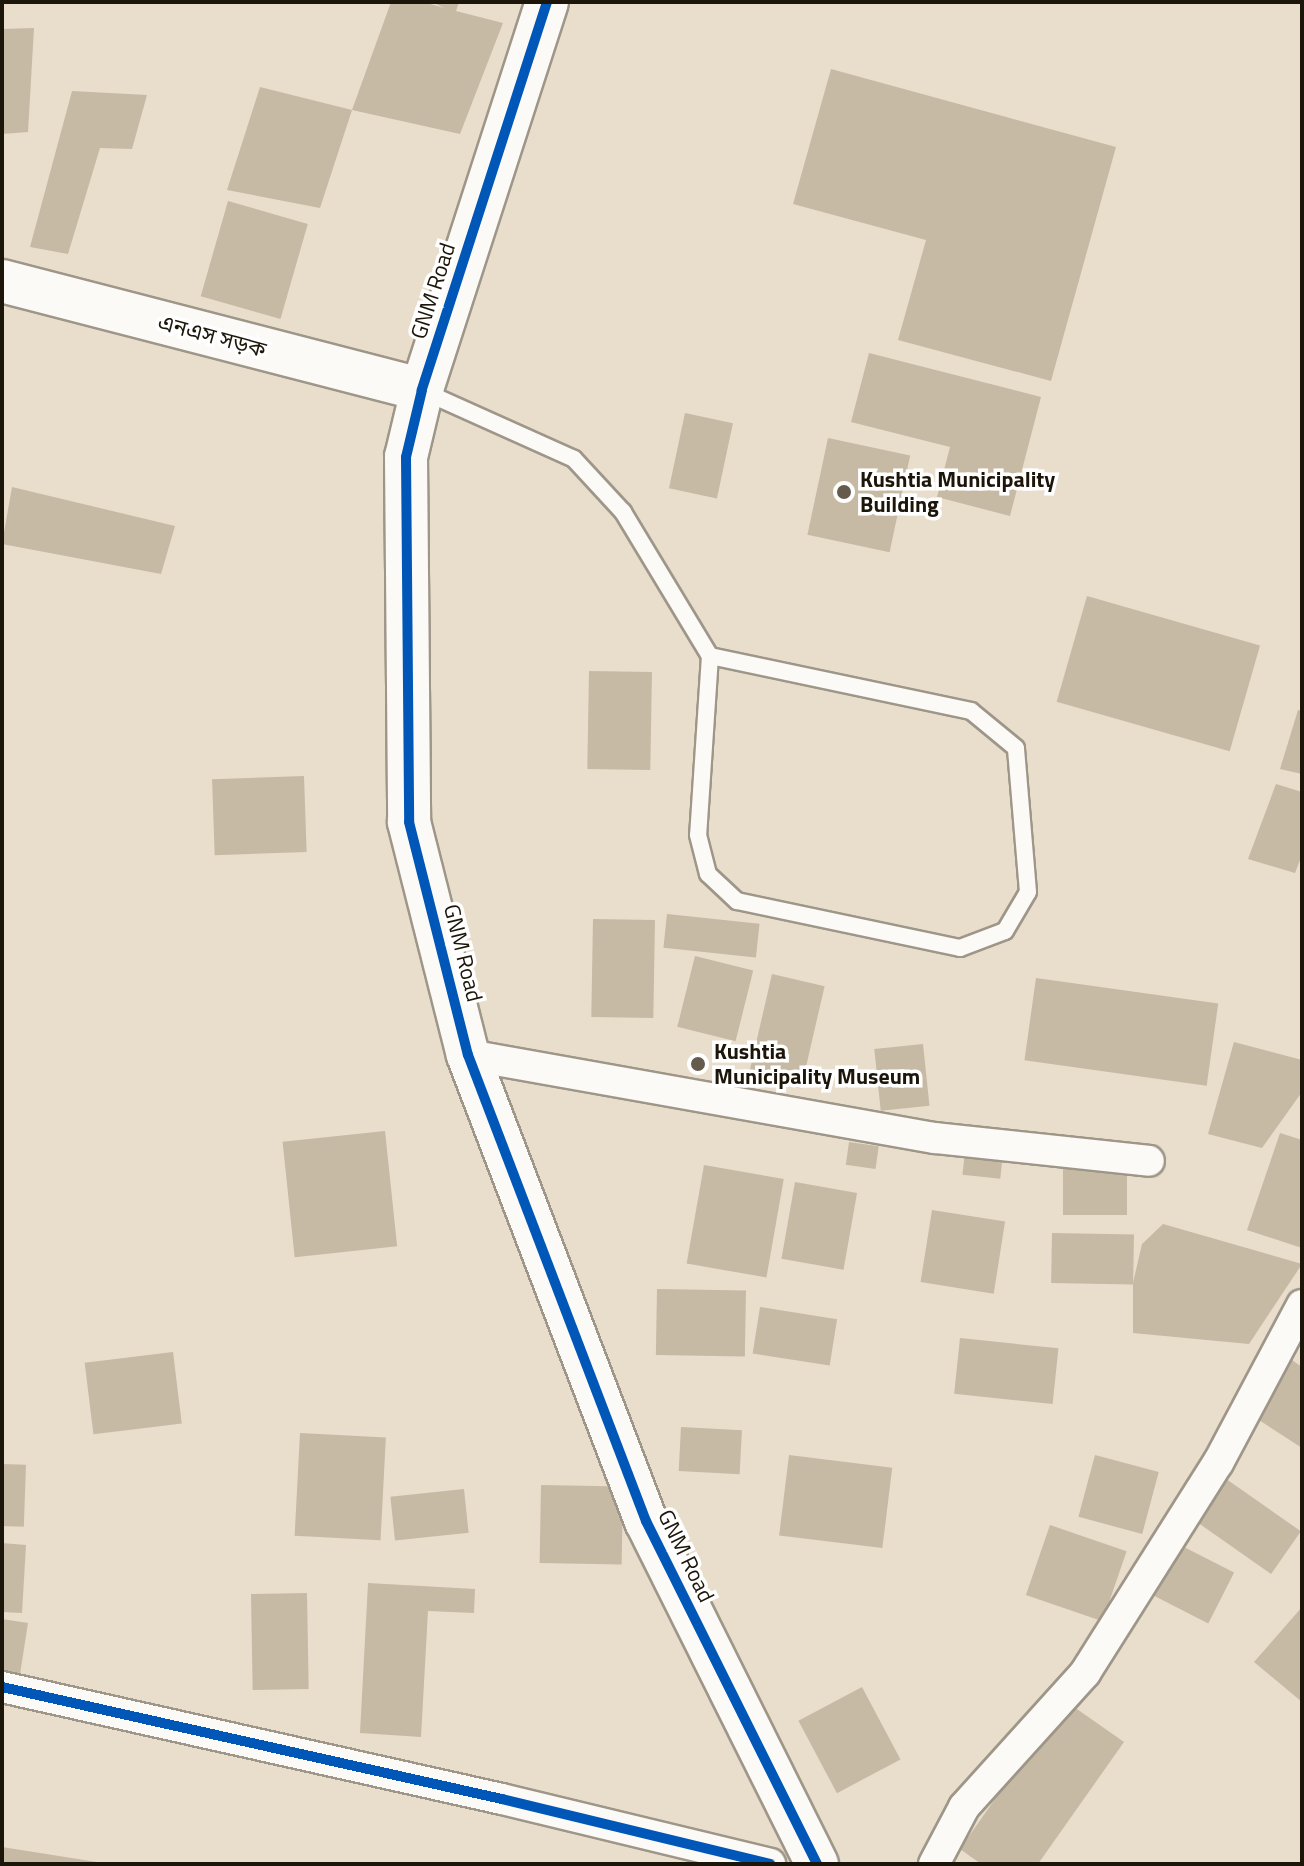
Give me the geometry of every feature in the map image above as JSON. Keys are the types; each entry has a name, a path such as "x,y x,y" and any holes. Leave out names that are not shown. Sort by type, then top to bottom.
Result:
{"street":[{"name":"GNM Road","path":"547,2 422,390 406,457 409,822 468,1055 646,1521 817,1864"},
{"name":"এনএস সড়ক","path":"2,281 422,390"},
{"path":"468,1055 935,1138 1149,1161"},
{"path":"934,1864 964,1807 1085,1673 1218,1463 1302,1305"},
{"path":"2,1687 502,1799 770,1864"}],"lane":[{"path":"422,390 574,459 623,512 710,656 698,835 708,874 737,901 960,948 1005,931 1028,892 1016,748 971,711 710,656"}],"building":[{"path":"391,2 424,2 444,8 432,2 459,2 456,11 503,23 460,134 352,110"},
{"path":"34,28 28,132 2,134 2,29"},
{"path":"831,69 1116,147 1051,381 898,340 926,240 793,204"},
{"path":"260,87 352,110 320,208 227,190"},
{"path":"72,91 147,95 132,149 100,148 68,254 30,247"},
{"path":"228,201 308,224 280,319 201,296"},
{"path":"869,353 1041,397 1010,516 937,497 950,447 851,422"},
{"path":"685,413 733,423 717,499 669,488"},
{"path":"828,438 910,455 890,552 807,535"},
{"path":"12,487 175,526 161,574 2,544"},
{"path":"1087,596 1260,646 1230,751 1057,702"},
{"path":"589,671 652,672 650,770 587,769"},
{"path":"1298,710 1302,711 1302,774 1280,769"},
{"path":"304,776 307,852 215,855 212,779"},
{"path":"1276,784 1302,792 1302,855 1295,873 1248,859"},
{"path":"667,914 759,924 756,958 663,948"},
{"path":"593,919 655,920 653,1018 591,1017"},
{"path":"695,956 753,971 736,1041 677,1027"},
{"path":"772,974 825,986 801,1088 748,1076"},
{"path":"1036,978 1218,1004 1207,1086 1024,1060"},
{"path":"1234,1042 1302,1060 1302,1092 1262,1148 1208,1134"},
{"path":"923,1044 929,1106 881,1111 874,1049"},
{"path":"385,1131 397,1246 295,1257 283,1142"},
{"path":"1280,1133 1302,1140 1302,1248 1247,1230"},
{"path":"849,1142 879,1146 876,1169 846,1165"},
{"path":"965,1151 1003,1155 1000,1179 962,1175"},
{"path":"1063,1164 1127,1164 1127,1215 1063,1215"},
{"path":"704,1165 784,1179 766,1278 687,1263"},
{"path":"795,1182 857,1193 843,1270 781,1259"},
{"path":"932,1210 1005,1222 994,1294 921,1282"},
{"path":"1163,1224 1302,1264 1249,1344 1133,1333 1133,1283 1142,1244"},
{"path":"1052,1233 1134,1234 1133,1284 1051,1283"},
{"path":"657,1289 746,1291 745,1357 656,1355"},
{"path":"760,1307 837,1319 830,1366 753,1353"},
{"path":"960,1338 1058,1348 1053,1404 954,1394"},
{"path":"173,1352 182,1423 93,1434 85,1363"},
{"path":"1286,1356 1302,1367 1302,1448 1248,1413"},
{"path":"681,1427 742,1430 740,1474 679,1471"},
{"path":"300,1433 386,1438 380,1540 295,1536"},
{"path":"789,1455 892,1468 882,1548 779,1535"},
{"path":"1095,1455 1159,1472 1142,1534 1078,1517"},
{"path":"2,1464 26,1465 24,1527 2,1526"},
{"path":"1219,1474 1301,1531 1271,1574 1189,1517"},
{"path":"541,1485 623,1486 622,1564 540,1563"},
{"path":"464,1489 469,1533 395,1540 390,1497"},
{"path":"1050,1525 1127,1551 1102,1621 1026,1595"},
{"path":"2,1543 26,1545 22,1613 2,1612"},
{"path":"1178,1544 1234,1573 1208,1623 1152,1595"},
{"path":"368,1583 475,1589 474,1613 428,1611 421,1737 360,1733"},
{"path":"307,1593 309,1689 253,1690 251,1594"},
{"path":"1302,1607 1302,1702 1254,1662"},
{"path":"2,1619 28,1623 20,1674 2,1671"},
{"path":"862,1687 900,1759 837,1793 798,1721"},
{"path":"1064,1700 1124,1742 1038,1864 981,1864 960,1849"},
{"path":"2,1847 97,1862 97,1864 2,1864"}],"cycle path":[{"path":"547,2 422,390 406,457 409,822 468,1055 646,1521 817,1864"},
{"path":"2,1687 502,1799 770,1864"}],"place":[{"name":"Kushtia Municipality Building","path":"844,492"},
{"name":"Kushtia Municipality Museum","path":"698,1064"}]}
